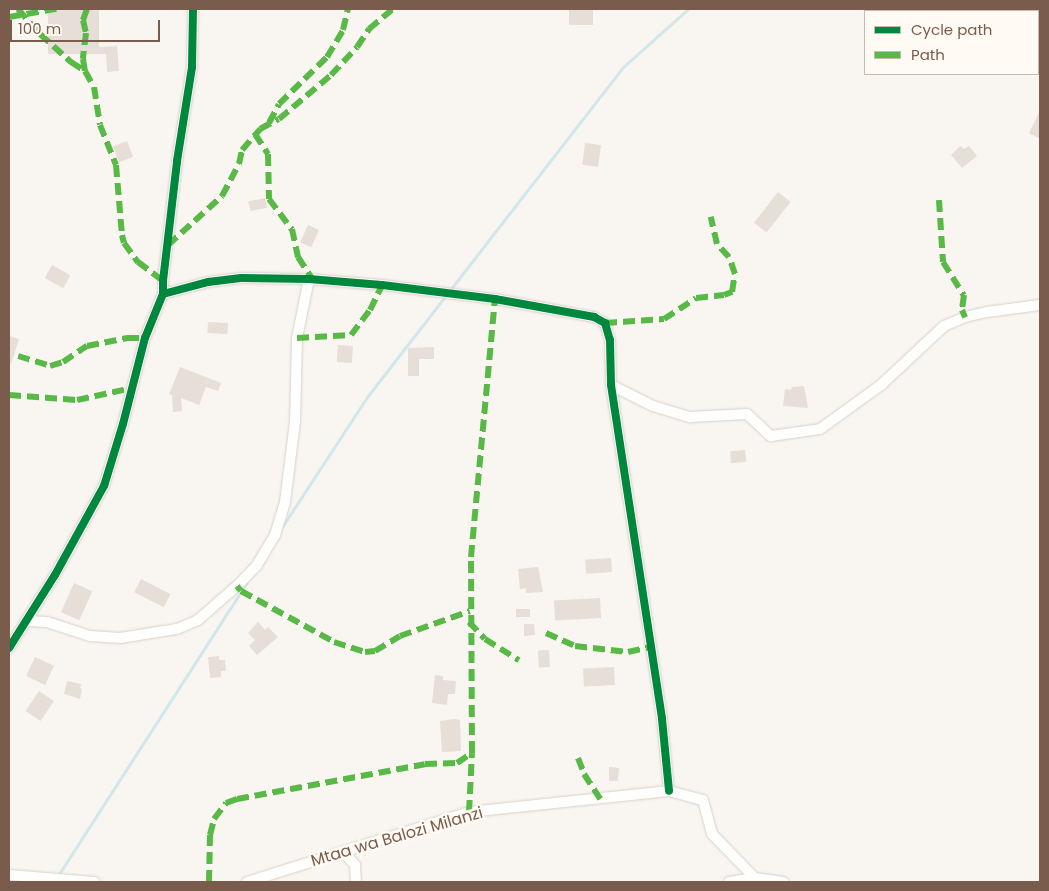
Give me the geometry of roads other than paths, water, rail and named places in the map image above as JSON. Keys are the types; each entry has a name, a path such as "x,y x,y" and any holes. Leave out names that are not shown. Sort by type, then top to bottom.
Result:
{"street":[{"path":"9,648 55,575 104,486 123,424 145,338 164,294 162,280 192,67 193,9"},
{"path":"164,294 208,282 240,278 309,279 382,285 495,299 594,317 605,323 610,340 610,385 662,719 669,791 703,800 712,834 755,878"},
{"path":"26,621 47,622 90,636 120,638 177,629 198,620 237,586 256,565 275,535 285,502 295,422 298,338 309,279"},
{"path":"610,385 653,406 690,417 746,414 771,436 820,429 881,385 944,326 987,312 1040,305"},
{"name":"Mtaa wa Balozi Milanzi","path":"247,882 469,812 669,791"},
{"path":"343,852 354,865 356,882"},
{"path":"9,874 94,882"},
{"path":"729,882 755,878 784,882"}],"waterway":[{"path":"280,530 367,397 622,68 688,9"},
{"path":"57,877 247,582"}]}
